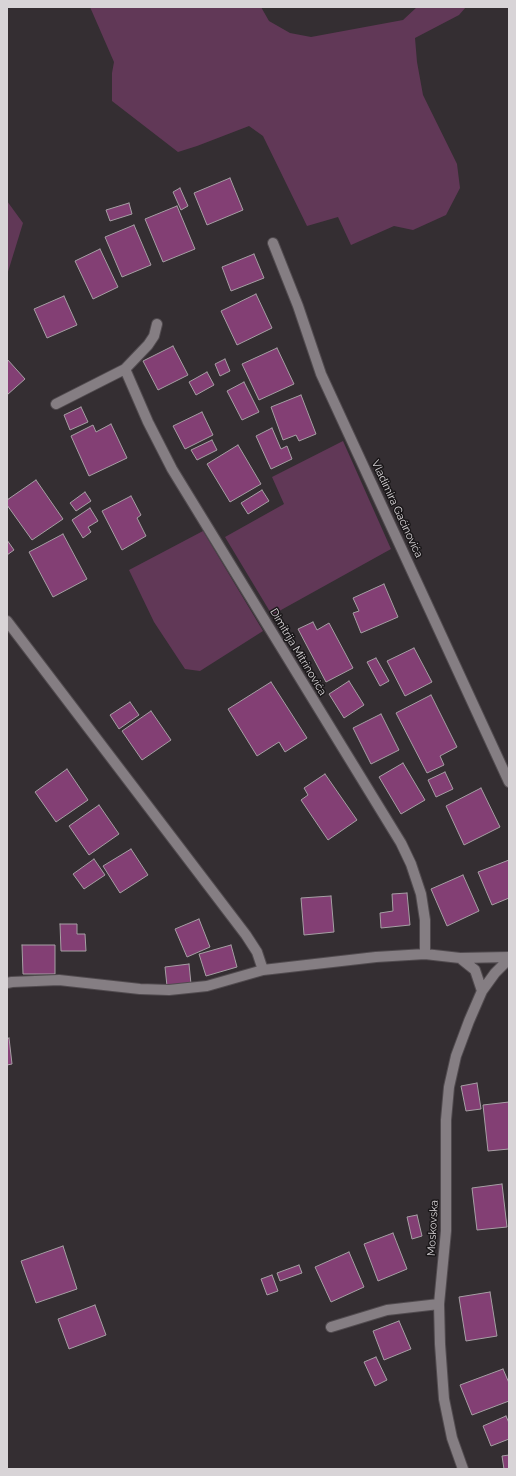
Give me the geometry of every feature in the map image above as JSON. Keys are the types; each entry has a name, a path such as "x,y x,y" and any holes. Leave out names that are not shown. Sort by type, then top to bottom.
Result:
{"street":[{"name":"Vladimira Gaćinovića","path":"273,242 298,306 321,374 509,782"},
{"path":"56,404 125,369 148,345 154,336 157,324"},
{"name":"Dimitrija Mitrinovića","path":"125,369 148,422 172,469 401,843 411,864 421,894 425,920 425,954"},
{"path":"7,621 246,935 257,952 263,970"},
{"path":"7,983 59,980 140,989 169,990 207,986 263,970 376,957 425,954 460,958 509,958"},
{"path":"460,958 475,970 482,991"},
{"name":"Moskovska","path":"463,1469 452,1438 444,1399 440,1344 439,1304 446,1231 446,1120 449,1087 456,1056 469,1021 482,991 495,973 509,958"},
{"path":"331,1327 387,1310 439,1304"}],"shaded area":[{"path":"90,7 261,7 269,21 290,33 311,37 403,20 417,7 466,7 459,15 415,38 417,62 423,95 457,164 460,188 446,215 413,230 394,226 351,245 338,217 307,226 263,136 249,126 178,152 112,101 112,73 114,62"},
{"path":"7,201 23,223 7,275"},
{"path":"343,441 391,549 272,615 225,537 284,504 272,477"},
{"path":"203,531 263,631 200,671 185,669 154,622 129,570"}],"building":[{"path":"230,178 243,210 207,225 194,193"},
{"path":"180,188 188,206 181,210 173,192"},
{"path":"129,203 132,214 110,221 106,210"},
{"path":"177,206 195,249 163,262 145,219"},
{"path":"134,225 151,265 122,277 105,237"},
{"path":"100,249 118,287 93,299 75,261"},
{"path":"254,254 264,278 231,291 222,267"},
{"path":"256,294 272,328 237,345 221,311"},
{"path":"64,296 77,325 47,338 34,309"},
{"path":"173,346 188,375 158,390 143,361"},
{"path":"277,348 294,384 259,400 242,364"},
{"path":"7,359 25,379 7,395"},
{"path":"225,359 230,371 220,376 215,364"},
{"path":"207,372 214,385 196,395 189,382"},
{"path":"244,382 259,412 242,420 227,391"},
{"path":"301,395 316,434 299,441 296,435 283,440 271,407"},
{"path":"81,407 88,422 70,430 64,415"},
{"path":"202,412 213,435 185,449 173,426"},
{"path":"111,424 127,458 89,476 71,436 93,425 96,432"},
{"path":"272,428 281,449 287,446 292,459 271,469 256,436"},
{"path":"212,440 217,450 197,460 191,450"},
{"path":"238,445 261,484 230,502 207,464"},
{"path":"36,480 63,519 32,540 7,505 7,500"},
{"path":"262,490 269,501 248,514 241,503"},
{"path":"85,492 91,501 76,511 70,503"},
{"path":"131,496 141,515 137,518 146,536 122,550 102,511"},
{"path":"90,508 98,521 88,527 91,532 83,538 72,520"},
{"path":"63,534 87,579 53,597 29,552"},
{"path":"7,540 14,550 7,555"},
{"path":"384,584 398,617 361,633 353,613 359,611 353,598"},
{"path":"313,622 317,630 329,623 353,668 326,682 298,629"},
{"path":"414,648 432,682 405,696 387,661"},
{"path":"376,658 389,681 380,686 367,662"},
{"path":"349,681 364,705 344,718 329,694"},
{"path":"271,682 307,738 285,752 279,742 257,756 228,709"},
{"path":"431,695 457,747 440,756 444,765 427,773 396,713"},
{"path":"130,702 139,715 119,729 110,715"},
{"path":"151,711 171,740 142,760 122,731"},
{"path":"381,714 399,750 371,764 353,728"},
{"path":"403,763 425,800 401,814 379,777"},
{"path":"67,769 88,800 56,822 35,792"},
{"path":"445,772 453,789 436,797 428,780"},
{"path":"325,774 357,820 328,840 301,800 308,795 304,788"},
{"path":"481,788 500,827 464,845 446,806"},
{"path":"99,805 119,834 89,855 69,826"},
{"path":"131,849 148,875 120,893 103,866"},
{"path":"94,859 105,875 84,889 73,874"},
{"path":"509,860 509,898 492,905 478,872"},
{"path":"463,875 479,911 447,926 431,889"},
{"path":"407,893 410,925 381,928 380,913 393,911 392,894"},
{"path":"331,896 334,932 304,935 301,898"},
{"path":"199,919 210,947 187,957 175,929"},
{"path":"60,924 77,924 77,934 85,934 86,951 61,951"},
{"path":"22,945 55,945 55,974 23,974"},
{"path":"231,945 237,967 206,976 199,954"},
{"path":"189,964 191,984 167,986 165,967"},
{"path":"9,1038 12,1064 7,1065 7,1039"},
{"path":"477,1083 481,1109 466,1111 461,1086"},
{"path":"509,1102 509,1149 488,1151 483,1105"},
{"path":"502,1184 507,1227 477,1230 472,1188"},
{"path":"417,1215 422,1236 412,1239 407,1217"},
{"path":"393,1233 407,1269 378,1281 364,1244"},
{"path":"63,1246 77,1289 36,1303 21,1261"},
{"path":"349,1252 364,1287 331,1302 315,1267"},
{"path":"299,1265 302,1273 280,1281 277,1273"},
{"path":"272,1275 278,1291 267,1295 261,1279"},
{"path":"490,1292 497,1336 466,1341 459,1297"},
{"path":"95,1305 106,1335 69,1349 58,1319"},
{"path":"399,1321 411,1349 384,1360 373,1331"},
{"path":"376,1357 387,1380 375,1386 364,1362"},
{"path":"503,1369 509,1383 509,1401 472,1415 460,1385"},
{"path":"506,1416 509,1423 509,1439 491,1446 483,1426"},
{"path":"509,1455 509,1469 504,1469 502,1456"}]}
